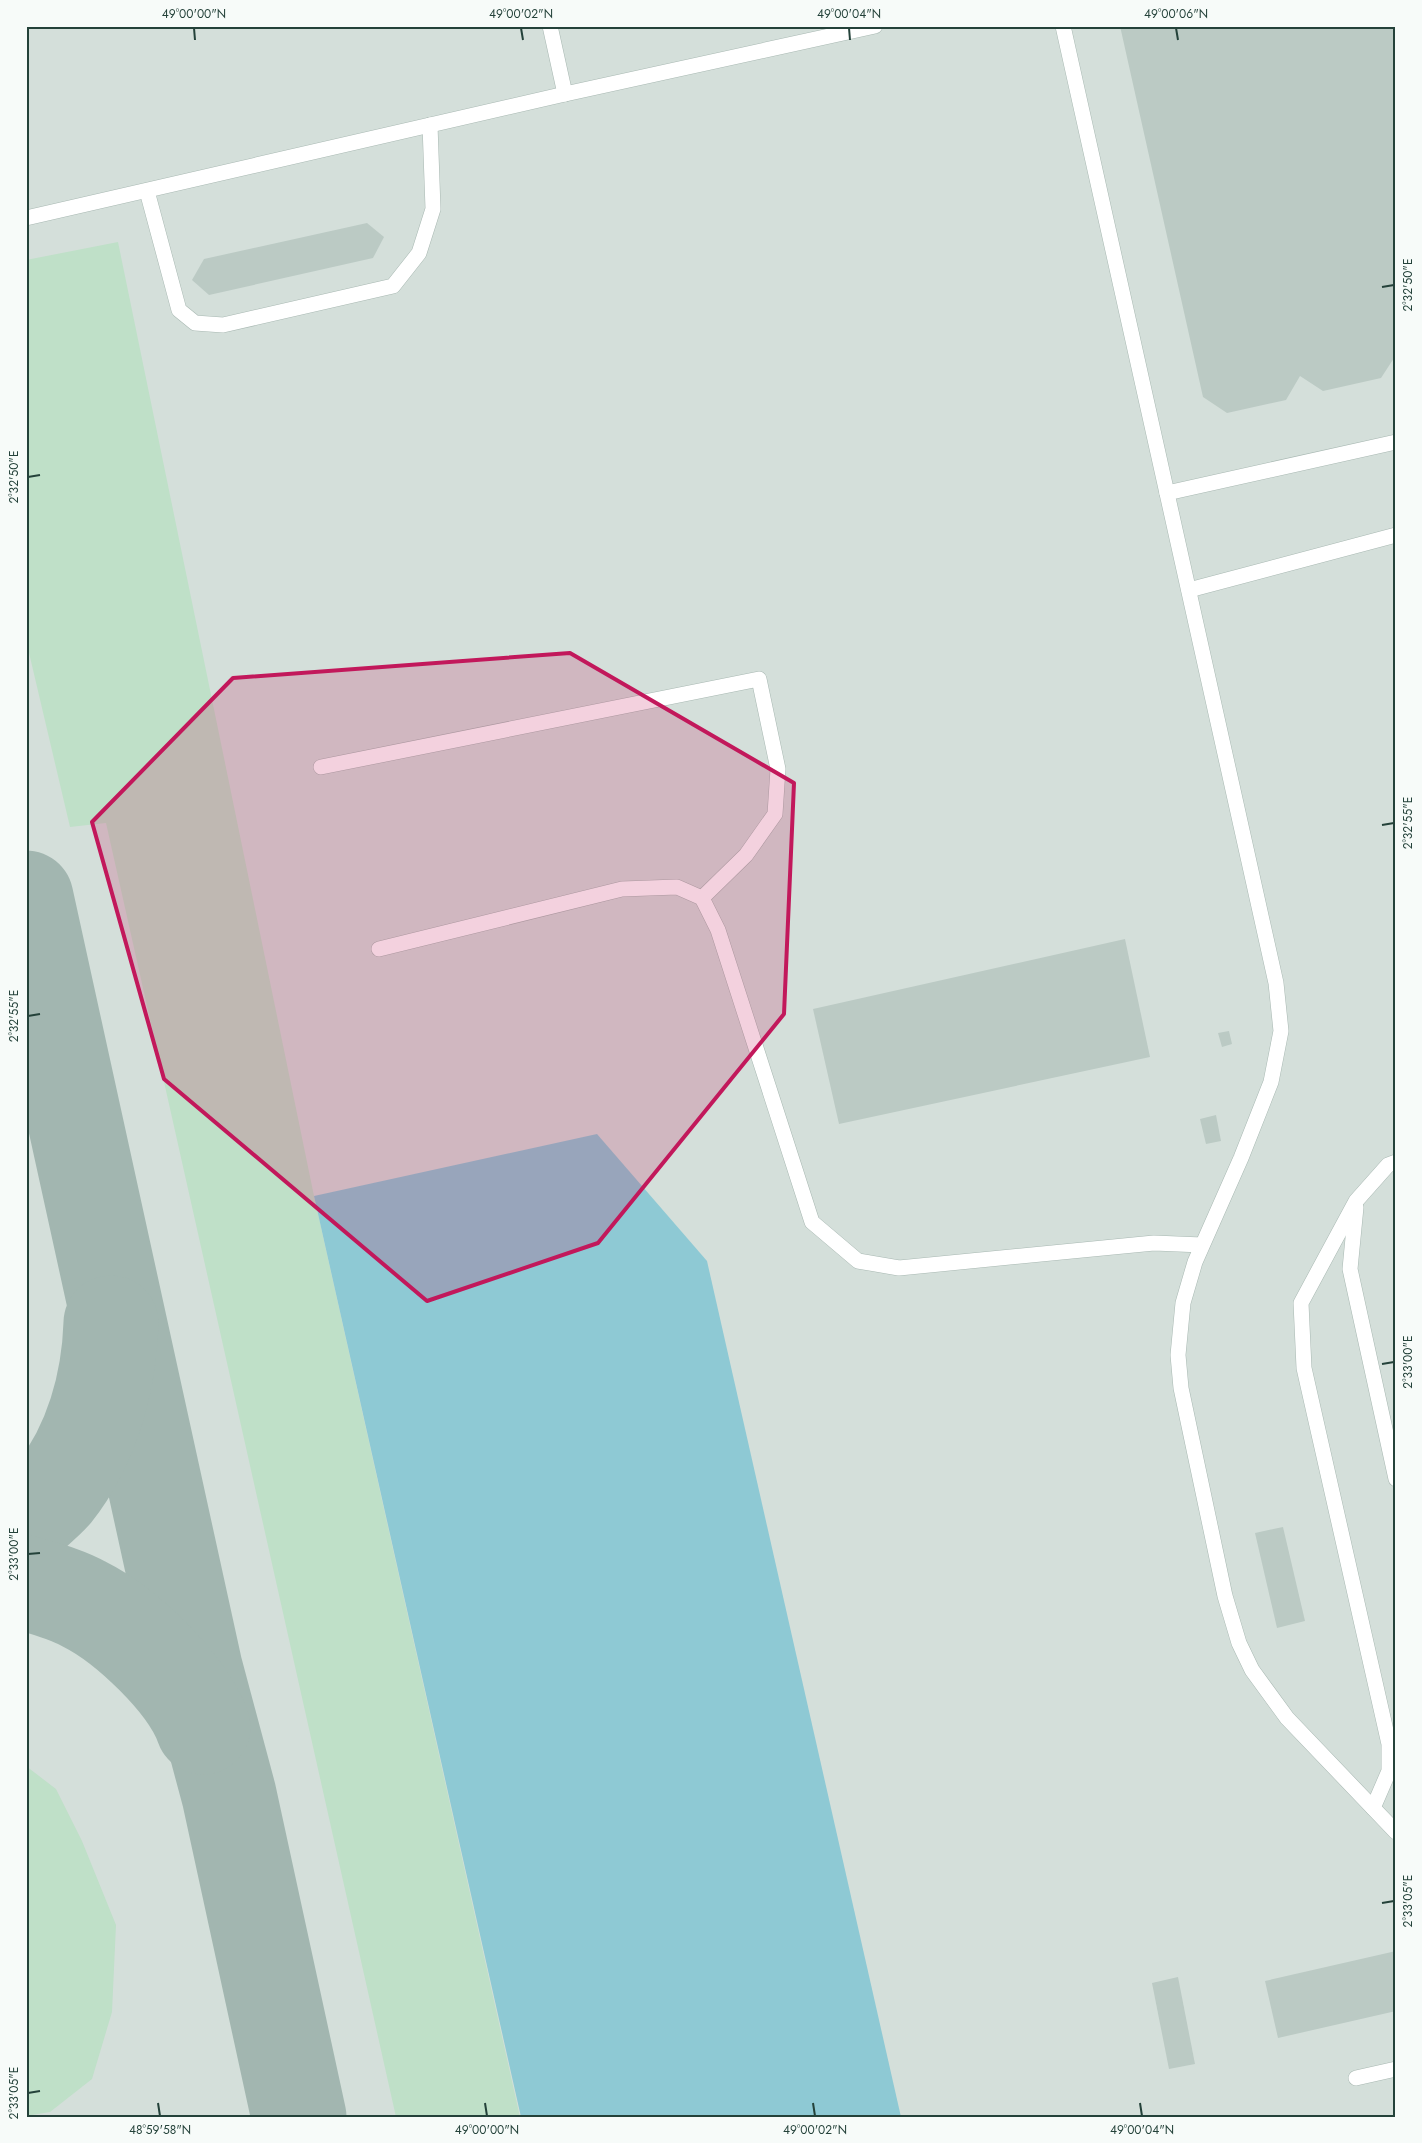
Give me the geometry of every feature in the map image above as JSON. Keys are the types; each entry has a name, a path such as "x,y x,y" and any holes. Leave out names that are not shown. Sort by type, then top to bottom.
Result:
{"lane":[{"path":"550,26 565,94"},
{"path":"26,218 565,94 875,26"},
{"path":"1063,26 1276,983 1281,1031 1271,1082 1241,1158 1195,1262 1183,1303 1179,1364 1181,1388 1224,1596 1239,1643 1252,1670 1286,1718 1396,1832"},
{"path":"147,190 178,310 195,323 222,325 393,286 419,254 432,209 430,125"},
{"path":"1167,493 1396,442"},
{"path":"1189,590 1396,535"},
{"path":"321,767 758,679 778,769 775,814 746,855 702,898"},
{"path":"379,950 622,888 677,888 702,898 718,930 812,1222 858,1261 899,1268 1154,1243 1202,1245"},
{"path":"1373,1808 1389,1771 1389,1744 1304,1368 1301,1303 1356,1201 1388,1165 1396,1162"},
{"path":"1356,1201 1350,1269 1396,1479"},
{"path":"1356,2078 1396,2068"}],"highlighted area":[{"path":"570,653 794,783 784,1014 598,1243 427,1301 164,1079 92,822 233,678"}],"shaded area":[{"path":"26,26 1396,26 1396,2117 26,2117"}],"green space":[{"path":"118,242 314,1196 520,2117 396,2117 106,823 70,827 26,640 26,260"},
{"path":"26,1766 56,1789 82,1841 116,1925 112,2012 92,2079 50,2112 26,2116"}],"water":[{"path":"597,1134 707,1261 901,2117 521,2117 314,1196"}],"building":[{"path":"1120,26 1396,26 1396,355 1381,378 1323,391 1300,376 1286,400 1227,413 1203,397"},
{"path":"367,223 384,237 373,258 209,295 192,280 204,259"},
{"path":"1125,939 1150,1057 839,1124 813,1009"},
{"path":"1229,1031 1232,1044 1222,1047 1218,1033"},
{"path":"1216,1115 1221,1141 1206,1144 1200,1119"},
{"path":"1283,1527 1305,1621 1277,1628 1255,1533"},
{"path":"1396,1951 1396,2011 1278,2038 1265,1981"},
{"path":"1178,1977 1195,2064 1169,2069 1152,1983"}],"taxiway":[{"path":"26,898 195,1668 229,1795 299,2117"},
{"path":"26,1519 54,1493 79,1455 96,1412 102,1390 110,1346 111,1323"},
{"path":"26,1583 77,1600 118,1626 169,1674 184,1692 203,1727"}]}
